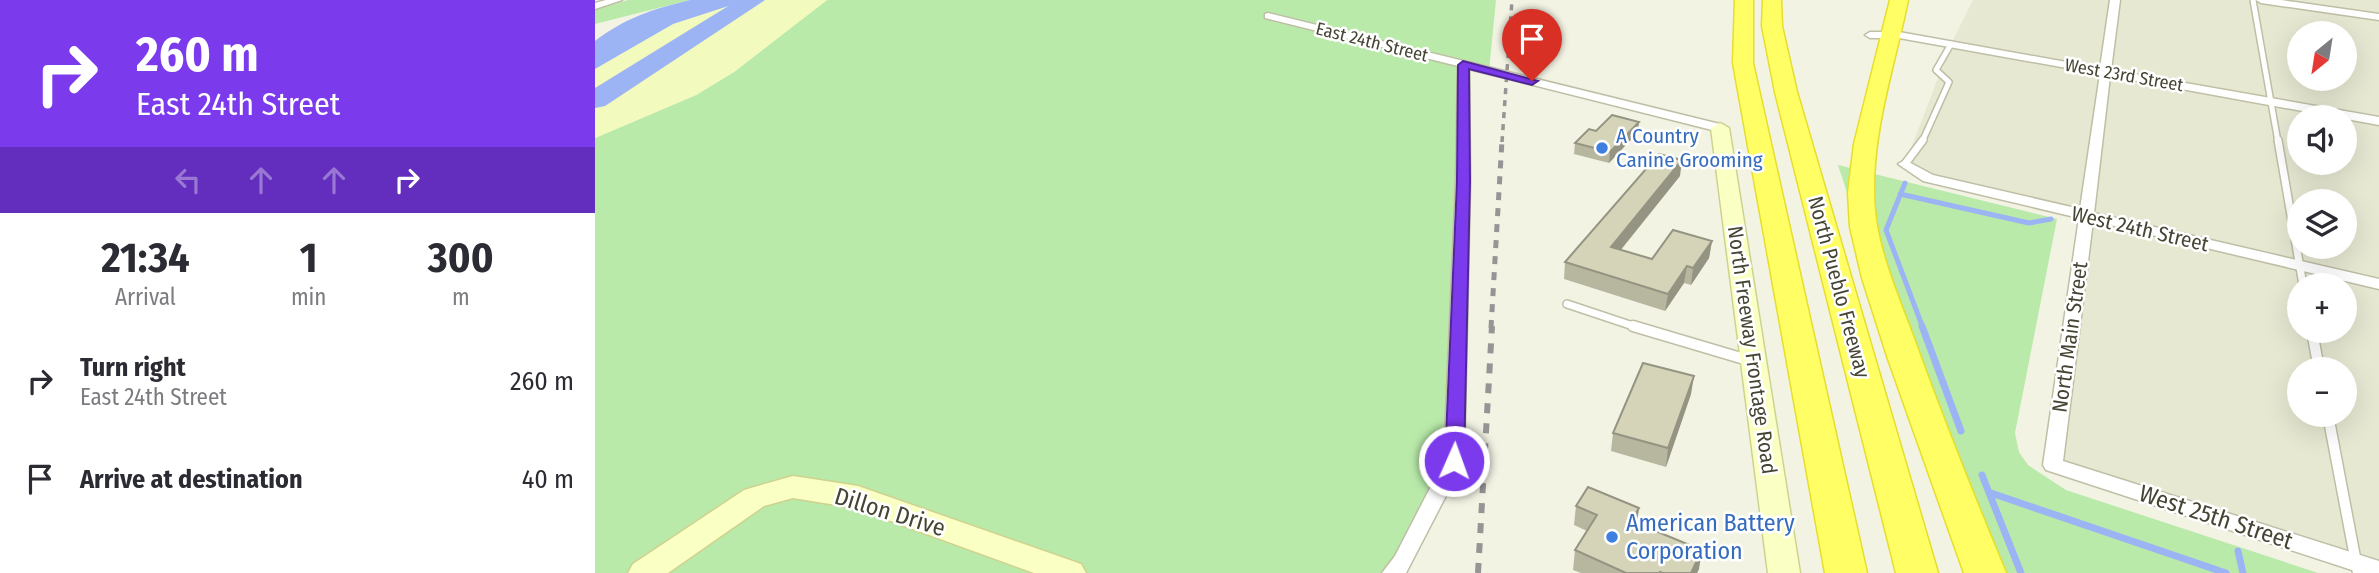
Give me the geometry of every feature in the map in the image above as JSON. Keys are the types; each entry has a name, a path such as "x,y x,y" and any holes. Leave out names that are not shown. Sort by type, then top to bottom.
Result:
{"highway":[{"path":"1731,0 1741,32"},
{"name":"North Pueblo Freeway","path":"1744,0 1741,32 1743,63 1846,573"},
{"name":"North Pueblo Freeway","path":"1772,0 1772,26 1786,92 1917,573"},
{"path":"1899,0 1881,35 1860,196 1863,219 1880,287 1913,386 1985,573"}],"street":[{"path":"595,6 617,0"},
{"name":"North Main Street","path":"2053,465 2087,216 2103,71 2115,0"},
{"path":"2261,0 2379,17"},
{"name":"East 24th Street","path":"1268,16 1720,128"},
{"name":"West 23rd Street","path":"1881,35 1951,44 2379,121"},
{"path":"1393,573 1403,562 1454,461 1463,181 1463,65"},
{"name":"North Freeway Frontage Road","path":"1720,128 1784,573"},
{"name":"West 24th Street","path":"1905,164 1928,178 2379,284"},
{"name":"West 25th Street","path":"2053,465 2357,567 2379,569"},
{"name":"Dillon Drive","path":"643,573 754,498 793,487 858,497 1070,573"}],"lane":[{"path":"2253,0 2301,273"},
{"path":"1905,164 1924,139 1949,82 1936,70 1951,44"},
{"path":"1567,304 1699,348 1754,362"},
{"path":"2330,427 2357,567"}],"shaded area":[{"path":"628,0 690,0 595,24 595,10"},
{"path":"827,0 1496,0 1489,71 1464,65 1454,461 1393,573 595,573 595,138 696,95 734,72"},
{"path":"1973,0 2379,0 2379,573 2356,561 2053,465 2086,216 1928,178 1905,164 1951,44"},
{"path":"1838,165 2057,219 2015,433 2019,452 2028,465 2066,490 2318,573 1970,573"}],"sand":[{"path":"747,0 827,0 734,72 696,95 595,138 595,69 673,24"}],"water":[{"path":"690,0 747,0 673,24 595,69 595,41 640,15"}],"building":[{"path":"1612,115 1639,122 1610,152 1575,143 1589,129 1596,131"},
{"path":"1659,154 1682,160 1611,247 1652,259 1673,230 1712,241 1693,268 1687,266 1668,294 1565,262"},
{"path":"1643,363 1694,376 1668,448 1613,433"},
{"path":"1588,487 1639,508 1631,521 1702,550 1691,573 1626,573 1575,550 1597,515 1576,506"}],"waterway":[{"path":"595,100 754,0"},
{"path":"1901,194 1905,183"},
{"path":"1901,194 2029,223 2051,219"},
{"path":"1901,194 1886,230 1923,328"},
{"path":"1922,326 1961,431"},
{"path":"1982,475 2021,573"},
{"path":"1991,493 2226,573"},
{"path":"2238,551 2243,573"}],"railway":[{"path":"1502,142 1512,0"},
{"path":"1491,328 1502,140"},
{"path":"1478,573 1492,326"}],"place":[{"name":"A Country Canine Grooming","path":"1602,148"},
{"name":"American Battery Corporation","path":"1612,537"}],"route":[{"path":"1454,461 1463,181 1463,65 1532,81"}]}
